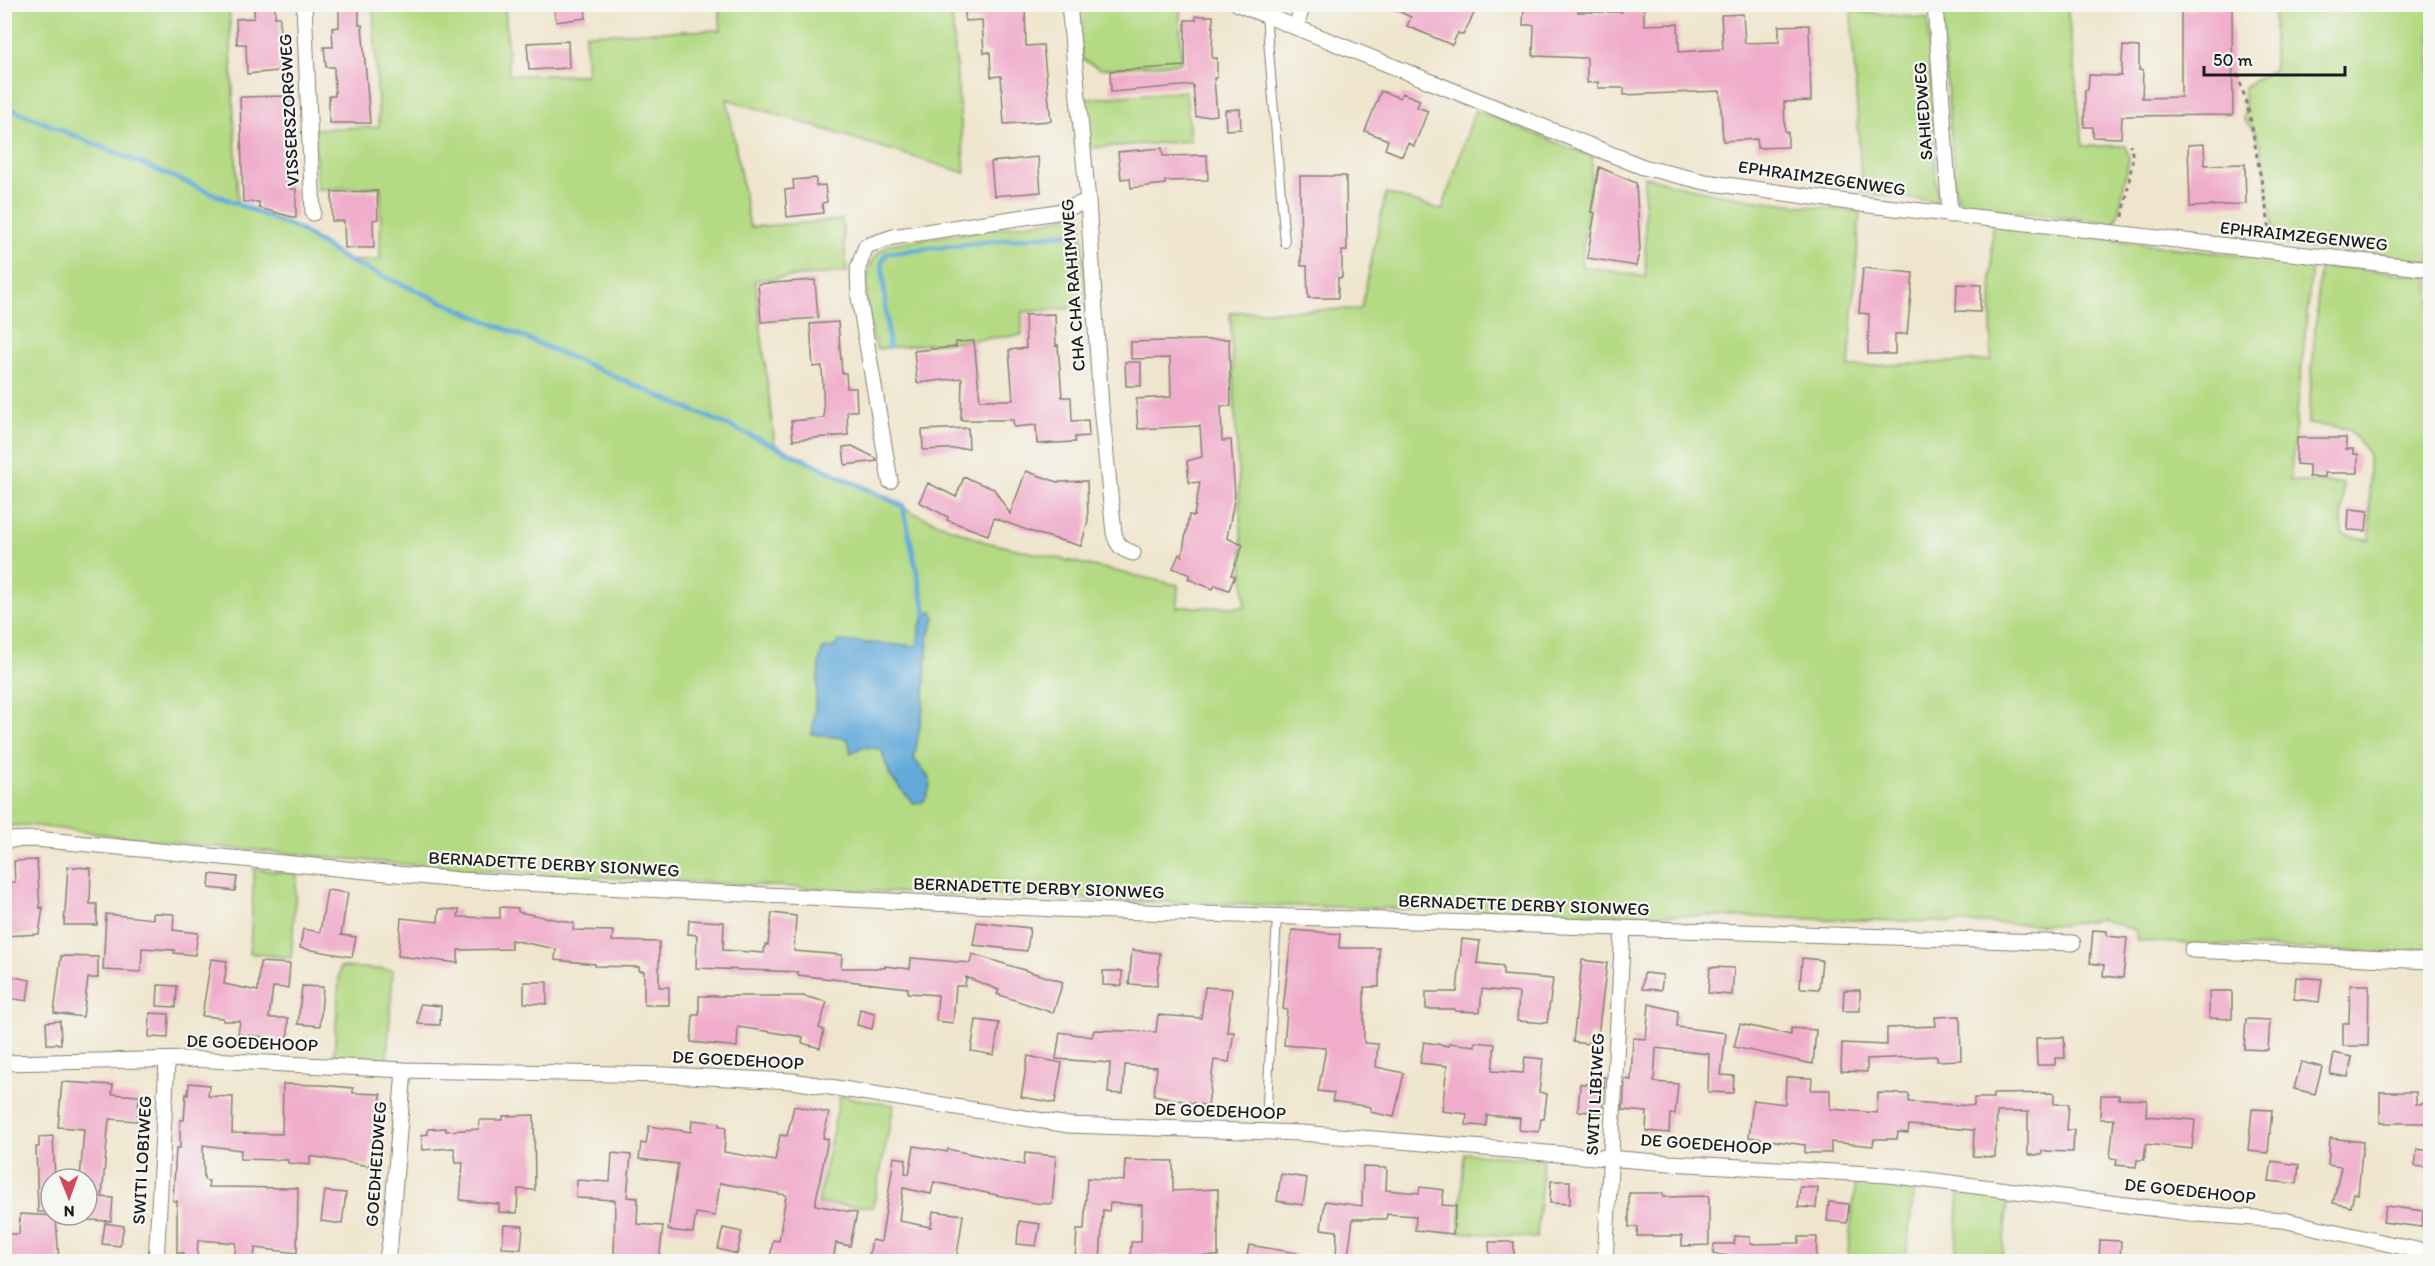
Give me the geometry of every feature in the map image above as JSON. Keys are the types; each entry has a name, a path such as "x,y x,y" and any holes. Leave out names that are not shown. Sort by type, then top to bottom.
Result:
{"street":[{"name":"VISSERSZORGWEG","path":"304,4 313,213"},
{"name":"CHA CHA RAHIMWEG","path":"1069,4 1088,201 1101,407 1114,532 1116,543 1121,549 1133,553"},
{"name":"EPHRAIMZEGENWEG","path":"1238,4 1643,167 1705,182 1950,214 2430,269"},
{"path":"1296,27 1303,4"},
{"name":"SAHIEDWEG","path":"1935,4 1950,214"},
{"path":"890,481 859,297 858,268 866,246 893,237 1057,212 1088,201"},
{"name":"BERNADETTE DERBY SIONWEG","path":"4,840 36,839 459,880 1055,909 2073,943"},
{"name":"SWITI LIBIWEG","path":"1605,1262 1623,928"},
{"path":"2192,950 2430,961"},
{"name":"DE GOEDEHOOP","path":"4,1063 191,1059 404,1070 792,1081 1070,1125 1301,1133 1670,1163 1888,1175 2198,1214 2283,1220 2430,1253"},
{"name":"SWITI LOBIWEG","path":"156,1262 167,1061"},
{"name":"GOEDHEIDWEG","path":"386,1262 390,1242 404,1070"}],"lane":[{"path":"1266,15 1286,243"},
{"path":"1267,1105 1277,916"}],"path":[{"path":"2238,74 2250,116 2274,252"},
{"path":"2120,234 2133,157 2130,144"}],"green space":[{"path":"4,5 229,5 238,204 300,230 348,261 380,260 381,187 317,189 315,129 379,127 373,5 505,5 509,75 587,75 585,34 721,30 719,5 951,5 965,173 727,99 750,227 842,220 847,272 755,280 775,446 919,515 985,542 1178,585 1177,607 1245,607 1230,312 1361,309 1386,193 1442,210 1475,110 1593,157 1581,266 1646,277 1644,176 1724,195 1860,212 1849,367 1991,360 1992,225 2312,265 2290,481 2343,483 2342,534 2370,540 2369,454 2349,429 2308,424 2320,265 2430,277 2430,344 2426,383 2430,384 2430,955 2137,941 2136,930 2100,919 2064,925 1258,905 905,893 470,870 197,845 28,825 5,826","holes":["935,618 928,639 923,709 914,759 929,778 913,803 890,776 882,749 862,747 848,739 823,649 919,646 919,633"]},
{"path":"1077,5 1180,5 1181,63 1100,69 1082,59"},
{"path":"1941,5 2067,5 2083,146 2125,146 2129,158 2119,211 2114,223 1960,205 1955,189"},
{"path":"2274,5 2430,5 2430,262 2285,245 2275,237 2261,148 2254,130 2244,119 2244,87 2274,69"},
{"path":"1851,11 1928,19 1937,202 1862,192"},
{"path":"1186,91 1190,141 1088,148 1085,99"},
{"path":"1081,212 1087,307 1022,312 1022,335 877,349 867,304 867,279 875,257 890,244 1058,219"},
{"path":"254,869 297,874 291,958 250,953"},
{"path":"340,967 393,970 387,1059 334,1055"},
{"path":"840,1096 894,1105 873,1207 818,1204"},
{"path":"1464,1153 1543,1160 1537,1238 1459,1232"},
{"path":"1856,1179 1915,1183 1905,1261 1847,1262"},
{"path":"1959,1190 2008,1197 2002,1261 1955,1262"}],"water":[{"path":"932,612 935,618 928,639 923,709 914,759 929,779 930,784 923,802 913,803 890,776 881,749 862,747 851,753 848,739 812,734 820,658 823,649 834,647 839,641 918,646 919,627 926,614"}],"building":[{"path":"254,4 275,4 275,17 280,17 278,71 247,74 246,44 237,44 236,19 254,18"},
{"path":"339,4 359,4 359,25 362,25 370,123 329,123 329,96 335,96 334,67 326,67 324,47 333,47 332,28 339,27"},
{"path":"553,4 585,4 586,18 556,22"},
{"path":"965,4 1025,4 1026,46 1043,45 1051,121 1004,124 1001,76 991,77 990,52 984,53 982,20 965,21"},
{"path":"1383,4 1479,4 1463,35 1458,33 1452,45 1407,26 1411,17"},
{"path":"1524,4 1578,4 1578,12 1622,12 1622,6 1644,4 1644,25 1678,24 1679,52 1723,49 1721,15 1743,14 1745,43 1779,42 1779,26 1809,25 1811,101 1784,102 1788,147 1757,148 1757,139 1723,141 1720,91 1624,95 1624,88 1598,88 1598,82 1587,83 1587,58 1533,56 1534,25 1523,25"},
{"path":"2232,7 2233,115 2122,116 2121,138 2093,137 2093,127 2084,127 2085,90 2088,90 2089,75 2121,76 2123,46 2139,47 2139,70 2143,70 2142,98 2181,97 2181,10"},
{"path":"1196,16 1213,16 1212,58 1217,58 1217,78 1214,78 1217,115 1196,117 1193,85 1111,92 1110,71 1185,66 1185,20 1196,20"},
{"path":"568,41 569,68 529,70 527,43"},
{"path":"1381,91 1400,98 1402,93 1420,100 1417,107 1428,111 1414,146 1408,143 1402,156 1385,149 1388,140 1365,131"},
{"path":"292,96 294,139 288,139 290,189 296,189 296,218 259,208 259,202 243,202 240,97"},
{"path":"1240,109 1241,129 1226,130 1225,110"},
{"path":"2204,144 2205,165 2245,164 2246,204 2190,207 2188,145"},
{"path":"1162,148 1163,156 1207,155 1208,180 1165,181 1165,184 1131,188 1130,178 1121,179 1118,152"},
{"path":"1038,157 1041,192 994,196 991,162"},
{"path":"1599,167 1636,183 1640,249 1636,266 1587,258 1595,213 1591,212"},
{"path":"1300,176 1346,176 1347,251 1342,251 1342,278 1338,278 1338,298 1308,298 1307,266 1301,266"},
{"path":"816,178 816,186 825,185 827,202 822,203 823,213 787,217 785,190 794,189 793,180"},
{"path":"377,191 378,219 373,220 374,248 345,248 344,221 332,221 332,192"},
{"path":"1863,268 1913,273 1907,334 1895,334 1895,354 1868,354 1869,314 1859,313"},
{"path":"815,280 818,318 761,322 758,284"},
{"path":"1957,284 1981,285 1980,312 1956,311"},
{"path":"1055,314 1062,397 1071,397 1072,421 1088,420 1089,436 1075,437 1075,442 1037,444 1036,425 1014,427 1013,420 961,420 962,378 917,383 914,351 956,347 956,342 974,341 980,400 1013,400 1009,350 1026,348 1025,315"},
{"path":"838,322 842,373 846,373 847,388 856,388 857,411 847,411 848,435 793,440 791,421 824,418 822,366 813,367 810,324"},
{"path":"1229,339 1231,406 1221,406 1222,441 1231,440 1235,495 1227,538 1243,545 1231,575 1235,576 1229,590 1215,585 1213,589 1188,579 1190,575 1173,568 1179,554 1182,556 1189,515 1194,516 1200,482 1189,483 1187,461 1202,457 1200,426 1138,429 1136,399 1171,397 1170,358 1131,359 1131,342"},
{"path":"1125,362 1141,362 1141,386 1126,386"},
{"path":"968,428 969,448 923,450 922,430"},
{"path":"2297,438 2346,438 2346,449 2353,449 2353,454 2358,454 2358,473 2325,473 2325,477 2309,477 2309,465 2296,464"},
{"path":"852,446 876,458 877,461 845,465 843,447"},
{"path":"1026,471 1057,482 1087,481 1088,521 1081,546 994,518 988,535 947,520 948,517 919,502 928,483 956,497 964,477 994,489 1010,514"},
{"path":"2349,509 2368,511 2366,531 2348,530"},
{"path":"37,860 40,908 43,907 39,934 4,936 4,883 15,882 14,861"},
{"path":"68,867 91,868 90,904 97,904 97,925 64,925"},
{"path":"210,874 237,877 235,891 209,888"},
{"path":"327,890 348,893 341,935 356,937 352,957 300,948 303,929 320,932"},
{"path":"500,907 518,908 518,912 574,923 573,930 613,931 612,941 659,942 659,987 669,987 669,1005 644,1005 644,971 639,971 639,967 595,966 595,964 555,960 556,949 511,940 511,949 458,950 458,963 398,956 401,918 438,922 439,909 459,910 458,917 500,918"},
{"path":"153,913 174,914 173,930 198,933 195,955 174,953 175,950 142,948 141,972 103,970 106,914 153,919"},
{"path":"772,913 796,916 794,951 842,955 841,968 885,968 885,966 910,969 911,958 970,963 972,954 1063,982 1053,1013 997,994 999,990 966,977 965,986 956,986 953,1023 936,1021 938,995 908,993 908,988 798,975 798,972 696,968 697,935 688,934 689,920 724,922 723,950 764,953 765,945 768,945"},
{"path":"977,922 1030,928 1027,951 973,945"},
{"path":"1292,930 1340,934 1339,948 1379,948 1379,987 1364,987 1364,1043 1378,1044 1376,1067 1404,1073 1394,1117 1370,1112 1371,1107 1332,1101 1334,1093 1318,1091 1326,1048 1284,1045 1287,1010 1283,1009"},
{"path":"2093,930 2107,931 2107,936 2127,938 2123,978 2103,976 2104,965 2090,963"},
{"path":"1462,939 1480,941 1477,963 1503,966 1503,975 1553,979 1547,1023 1517,1021 1519,993 1482,989 1480,1012 1426,1009 1426,992 1457,992"},
{"path":"1132,950 1160,953 1157,986 1129,984"},
{"path":"61,956 98,957 98,978 88,978 83,1017 54,1013"},
{"path":"1802,958 1822,960 1819,989 1800,988"},
{"path":"211,959 227,961 224,984 258,991 260,962 290,964 288,988 273,987 269,1018 288,1018 288,1044 272,1044 272,1038 238,1034 240,1021 223,1021 223,1018 202,1016"},
{"path":"1582,960 1607,963 1598,1035 1589,1034 1588,1044 1573,1042"},
{"path":"1710,967 1734,968 1732,995 1708,993"},
{"path":"1103,971 1122,971 1122,986 1103,985"},
{"path":"1644,973 1663,975 1661,990 1642,989"},
{"path":"4,975 30,980 27,1001 4,997"},
{"path":"2296,977 2322,979 2319,1002 2294,999"},
{"path":"524,982 547,982 547,1004 524,1003"},
{"path":"158,985 177,986 176,1007 157,1006"},
{"path":"2350,985 2369,985 2368,1046 2343,1046 2343,1023 2349,1023"},
{"path":"302,986 323,987 320,1026 298,1024"},
{"path":"1205,987 1232,989 1227,1032 1234,1032 1229,1062 1214,1060 1208,1106 1154,1095 1157,1067 1125,1065 1123,1094 1108,1093 1110,1063 1056,1059 1060,1032 1092,1037 1094,1030 1156,1032 1158,1015 1201,1018"},
{"path":"1844,990 1860,990 1860,1011 1843,1011"},
{"path":"2209,991 2232,991 2232,1019 2209,1018"},
{"path":"699,996 803,996 827,1002 819,1028 824,1030 820,1048 802,1043 803,1037 738,1027 737,1047 691,1042 693,1015 699,1015"},
{"path":"420,1004 441,1006 440,1025 418,1024"},
{"path":"1649,1004 1678,1011 1677,1027 1726,1033 1721,1075 1734,1076 1733,1093 1708,1092 1709,1054 1656,1048 1654,1082 1678,1084 1675,1114 1670,1114 1669,1133 1646,1131 1647,1112 1623,1110 1625,1079 1631,1080 1633,1038 1646,1039"},
{"path":"860,1009 875,1013 872,1029 857,1025"},
{"path":"150,1013 169,1014 168,1038 149,1037"},
{"path":"1960,1016 1961,1060 1937,1061 1937,1056 1867,1059 1867,1072 1841,1071 1842,1043 1887,1045 1887,1028 1936,1026 1935,1017"},
{"path":"2246,1019 2270,1020 2268,1050 2244,1049"},
{"path":"976,1020 999,1023 994,1055 971,1051"},
{"path":"60,1021 61,1044 47,1044 46,1022"},
{"path":"1740,1024 1791,1035 1791,1028 1816,1030 1813,1064 1734,1047"},
{"path":"2064,1037 2065,1058 2055,1058 2055,1065 2037,1065 2036,1038"},
{"path":"1424,1042 1449,1046 1449,1043 1475,1046 1475,1042 1495,1044 1492,1071 1523,1073 1525,1057 1543,1059 1539,1092 1547,1094 1544,1119 1541,1119 1539,1132 1519,1130 1520,1118 1487,1115 1486,1126 1466,1125 1467,1114 1442,1111 1447,1066 1420,1063"},
{"path":"2334,1053 2352,1057 2348,1077 2330,1074"},
{"path":"1028,1056 1062,1063 1055,1103 1021,1097"},
{"path":"2301,1062 2322,1067 2315,1094 2294,1089"},
{"path":"1593,1076 1605,1077 1602,1113 1578,1111 1580,1084 1592,1084"},
{"path":"1786,1077 1812,1078 1811,1090 1830,1090 1830,1109 1877,1113 1878,1093 1909,1094 1909,1102 1974,1106 1974,1098 1993,1098 1993,1094 2054,1093 2054,1104 2069,1104 2067,1130 2074,1130 2073,1152 2042,1151 2042,1155 2028,1155 2028,1112 1997,1112 1995,1157 1973,1156 1974,1130 1909,1125 1908,1133 1898,1132 1897,1139 1874,1139 1873,1146 1831,1142 1831,1153 1805,1153 1805,1145 1749,1137 1753,1100 1785,1104"},
{"path":"62,1082 113,1085 112,1094 139,1096 137,1121 109,1119 102,1197 113,1198 111,1221 99,1220 99,1167 81,1167 84,1129 58,1127"},
{"path":"189,1083 209,1085 208,1096 233,1097 232,1133 282,1134 283,1084 353,1088 353,1093 381,1094 378,1137 373,1136 369,1166 310,1156 310,1165 288,1163 288,1160 240,1159 241,1150 203,1145 204,1180 209,1181 208,1187 298,1188 297,1253 255,1248 254,1262 234,1262 236,1243 198,1240 197,1258 183,1257 183,1253 177,1253 177,1201 173,1201 176,1148 180,1148 180,1120 184,1120"},
{"path":"2380,1092 2416,1092 2416,1104 2430,1103 2430,1123 2380,1123"},
{"path":"2101,1095 2119,1095 2119,1099 2147,1100 2146,1116 2195,1120 2192,1149 2146,1144 2144,1160 2137,1160 2136,1167 2116,1165 2117,1159 2110,1158 2114,1119 2100,1119"},
{"path":"794,1106 829,1113 823,1138 828,1139 815,1205 857,1213 850,1246 836,1243 833,1262 786,1262 770,1259 773,1240 779,1241 786,1195 720,1183 715,1216 696,1213 693,1233 668,1230 678,1164 639,1159 641,1143 646,1144 649,1126 691,1132 692,1120 720,1123 719,1126 726,1127 724,1152 775,1161 780,1135 787,1136"},
{"path":"2252,1109 2272,1110 2268,1153 2248,1151"},
{"path":"534,1115 535,1190 518,1189 517,1213 499,1212 499,1204 460,1200 463,1163 456,1163 454,1148 423,1150 421,1135 428,1134 428,1129 446,1128 446,1131 479,1129 480,1120 503,1120 503,1116"},
{"path":"53,1136 54,1167 39,1167 38,1212 36,1147 39,1147 39,1137"},
{"path":"2330,1138 2363,1142 2358,1194 2354,1193 2351,1207 2333,1203 2341,1167 2328,1165"},
{"path":"914,1146 947,1152 948,1149 1024,1165 1025,1153 1056,1156 1052,1204 1035,1203 934,1182 931,1194 903,1188 899,1221 931,1227 933,1211 963,1215 956,1262 868,1262 872,1240 881,1242 894,1157 906,1159 905,1173 909,1174"},
{"path":"2417,1149 2430,1151 2430,1168 2415,1166"},
{"path":"612,1153 631,1155 627,1197 638,1198 637,1224 663,1226 659,1262 614,1262 615,1200 576,1198 577,1180 610,1182"},
{"path":"1125,1160 1173,1161 1173,1191 1218,1189 1218,1256 1157,1256 1157,1262 1130,1262 1131,1242 1141,1242 1142,1205 1110,1203 1109,1211 1103,1210 1100,1262 1075,1262 1077,1230 1084,1230 1087,1178 1124,1181"},
{"path":"2272,1161 2299,1165 2297,1184 2269,1181"},
{"path":"1363,1167 1387,1168 1386,1190 1419,1193 1420,1187 1444,1190 1442,1205 1456,1206 1453,1234 1415,1230 1416,1216 1387,1214 1386,1219 1353,1219 1347,1262 1336,1261 1337,1231 1321,1229 1325,1201 1362,1206"},
{"path":"1281,1174 1307,1178 1303,1205 1277,1201"},
{"path":"1551,1181 1570,1181 1570,1204 1550,1203"},
{"path":"1800,1187 1818,1188 1816,1208 1798,1207"},
{"path":"325,1191 346,1193 342,1224 321,1221"},
{"path":"1629,1193 1663,1193 1663,1197 1709,1196 1709,1245 1682,1246 1682,1236 1637,1236 1638,1227 1629,1227"},
{"path":"1829,1202 1849,1204 1847,1223 1827,1221"},
{"path":"2386,1206 2423,1211 2421,1227 2383,1222"},
{"path":"20,1214 39,1215 39,1227 57,1227 59,1262 4,1258 4,1234 19,1234"},
{"path":"1019,1221 1040,1224 1036,1246 1017,1244"},
{"path":"105,1223 124,1226 120,1246 102,1244"},
{"path":"504,1225 523,1226 521,1249 502,1248"},
{"path":"723,1228 742,1232 737,1254 718,1249"},
{"path":"1735,1236 1750,1237 1750,1244 1799,1243 1799,1237 1817,1237 1816,1262 1746,1262 1747,1258 1713,1254 1714,1244 1734,1244"},
{"path":"2100,1240 2121,1241 2120,1262 2099,1262"},
{"path":"1489,1242 1514,1242 1514,1262 1490,1262"},
{"path":"1249,1245 1297,1253 1296,1262 1246,1262"}],"waterway":[{"path":"4,106 300,230 348,261 775,446 903,506 926,614"},
{"path":"889,347 882,261 887,253 1071,233"}]}
